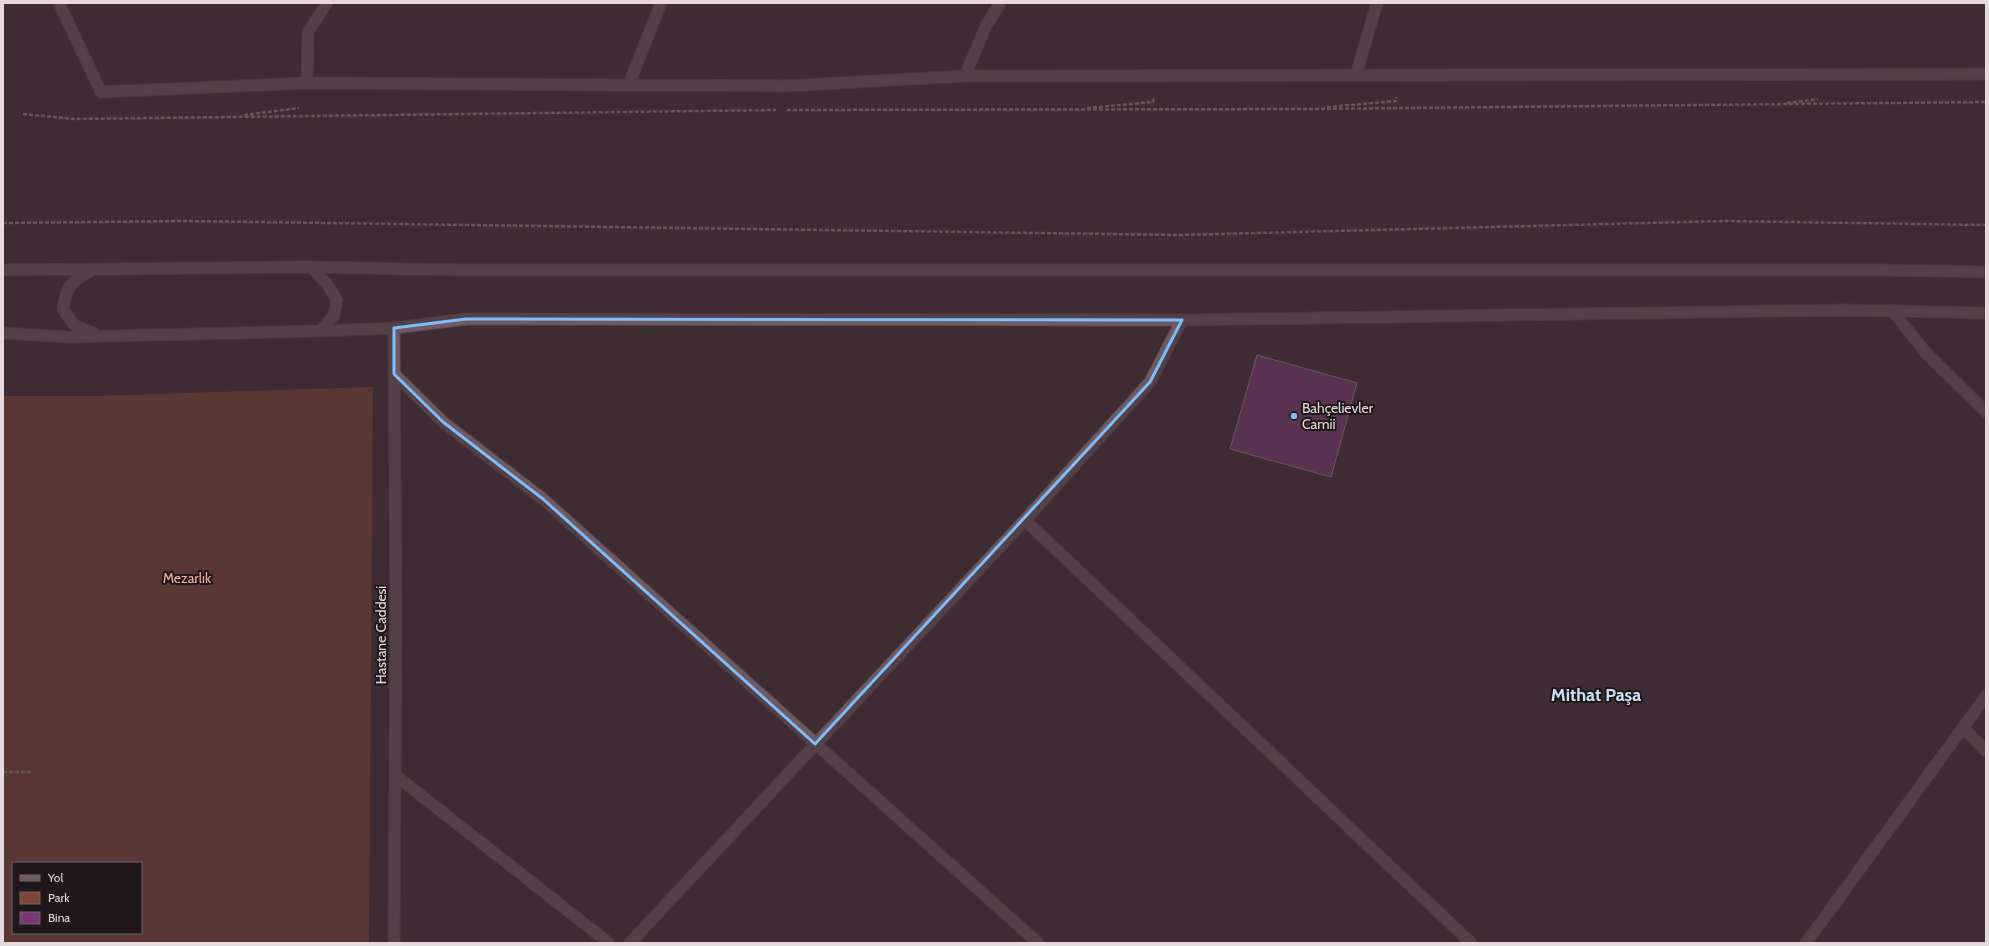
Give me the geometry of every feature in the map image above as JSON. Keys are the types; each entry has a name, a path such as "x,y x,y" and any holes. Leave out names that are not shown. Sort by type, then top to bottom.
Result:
{"street":[{"path":"59,3 101,92 307,83 786,86 965,76 1986,74"},
{"path":"307,83 308,32 327,3"},
{"path":"629,84 661,3"},
{"path":"965,76 986,26 1000,3"},
{"path":"1356,75 1377,3"},
{"path":"312,267 327,284 337,300 334,315 321,331"},
{"path":"3,270 312,267 459,270 1881,270 1986,272"},
{"path":"96,268 76,279 65,294 63,309 74,325 98,336"},
{"path":"3,333 98,336 321,331 394,328 466,319 1182,320 1844,310 1986,313"},
{"path":"1892,310 1926,353 1986,412"},
{"path":"630,943 1025,520 1150,382 1182,320"},
{"name":"Hastane Caddesi","path":"394,328 394,943"},
{"path":"394,374 443,422 543,499 1038,943"},
{"path":"1025,520 1471,943"},
{"path":"1806,943 1986,696"},
{"path":"1963,728 1986,751"},
{"path":"395,775 609,943"}],"path":[{"path":"1309,109 1396,101 1399,75"},
{"path":"1068,110 1153,102 1155,76"},
{"path":"23,114 75,119 698,110 1309,109 1986,102"},
{"path":"3,223 186,222 1179,235 1724,221 1986,225"},
{"path":"3,772 33,772"}],"highlighted area":[{"path":"466,319 1182,320 1150,382 815,744 543,499 443,422 394,374 394,328"}],"green space":[{"name":"Mezarlık","path":"373,387 369,943 3,943 3,396 96,396"}],"building":[{"name":"Bahçelievler Camii","path":"1257,355 1357,383 1331,477 1230,449"}],"place":[{"name":"Bahçelievler Camii","path":"1294,416"}],"district":[{"name":"Mithat Paşa","path":"1596,695"}]}
